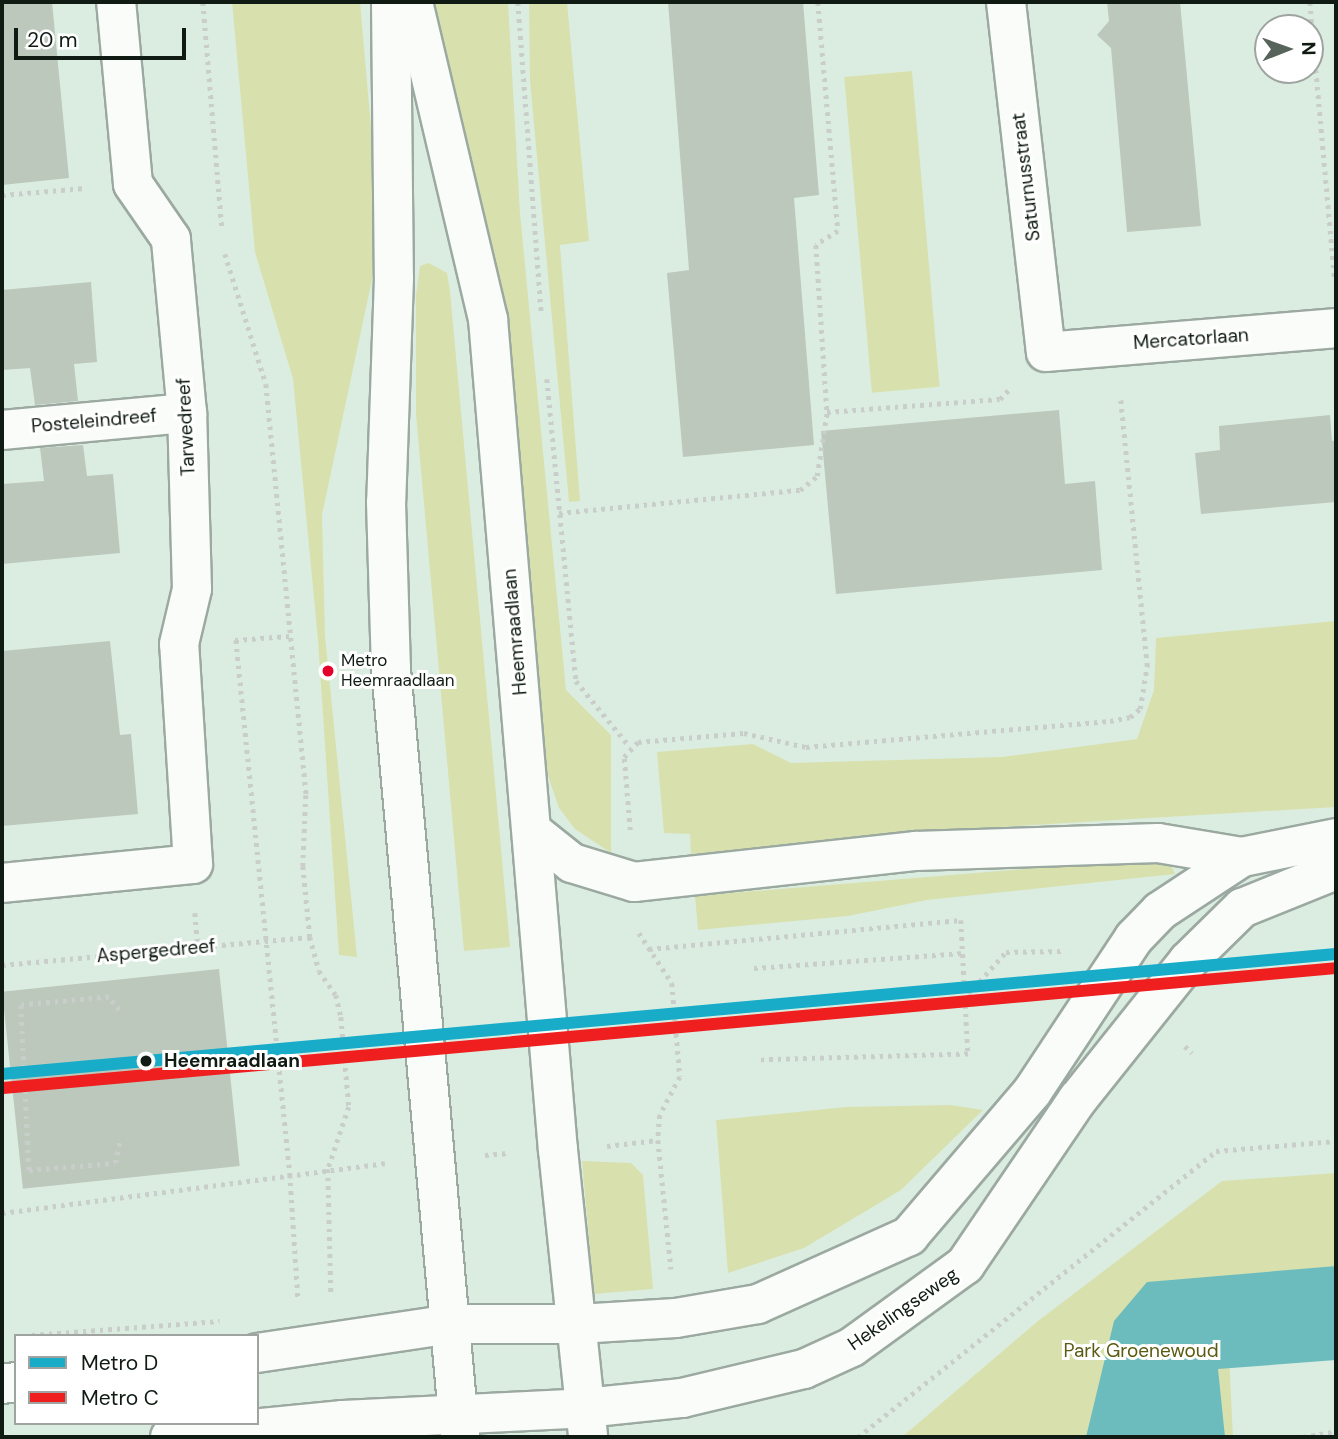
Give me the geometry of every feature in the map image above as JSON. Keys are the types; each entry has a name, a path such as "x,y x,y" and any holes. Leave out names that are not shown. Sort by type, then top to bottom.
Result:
{"main road":[{"name":"Tarwedreef","path":"2,883 193,864 179,644 192,589 187,413 171,239 133,184 116,2"},
{"path":"391,2 394,278 386,502 391,669 432,1159 459,1425"},
{"name":"Heemraadlaan","path":"413,2 488,319 558,1150 587,1422"},
{"name":"Saturnusstraat","path":"1006,2 1046,352"},
{"name":"Mercatorlaan","path":"1046,352 1115,344 1336,328"},
{"name":"Posteleindreef","path":"2,430 187,413"},
{"path":"532,831 572,863 634,881 916,851 1158,843 1242,857 1336,838"},
{"path":"259,1353 334,1338 450,1324 578,1324 676,1318 758,1304 909,1236 1032,1091 1134,938 1160,911 1242,857"},
{"name":"Hekelingseweg","path":"170,1437 587,1422 804,1369 852,1347 965,1265 1077,1099 1188,961 1242,908 1336,870"}],"path":[{"path":"202,2 223,238"},
{"path":"518,2 541,321"},
{"path":"559,513 800,490 817,476 827,412 816,245 838,231 818,2"},
{"path":"1310,2 1336,290"},
{"path":"2,195 133,184"},
{"path":"225,251 266,384 306,795 303,866 310,937 319,971 336,995 341,1017 349,1107 328,1169 326,1218 334,1338"},
{"path":"2,1213 328,1169 658,1140 660,1115 680,1077 672,984 638,931 624,757 630,747 646,740 744,733 806,747 1130,717 1140,709 1146,691 1147,666 1115,344"},
{"path":"827,412 1000,399 1046,352"},
{"path":"547,376 576,681 630,747"},
{"path":"236,640 263,941 290,1174 298,1302"},
{"path":"648,950 961,920 968,1054 758,1060"},
{"name":"Aspergedreef","path":"2,965 310,937"},
{"path":"754,968 963,953"},
{"path":"119,1010 109,997 20,1005 29,1170 115,1163 120,1141"},
{"path":"219,1065 277,1061"},
{"path":"2,1089 24,1087"},
{"path":"858,1437 1216,1151 1336,1141"},
{"path":"44,1334 232,1320"},
{"path":"1303,1437 1336,1431"}],"green space":[{"path":"232,2 360,2 378,207 374,270 322,515 325,636 357,957 339,955 318,640 293,379 255,252"},
{"path":"427,2 508,2 520,213 566,690 611,735 611,853 575,829 559,808 547,773 514,411"},
{"path":"529,2 567,2 589,241 560,245 580,501 569,502 530,81"},
{"path":"912,71 940,387 872,393 844,77"},
{"path":"429,263 447,273 450,291 510,947 464,951 416,414 416,295 420,266"},
{"path":"1336,621 1336,807 1000,827 691,854 690,834 664,833 657,752 753,744 791,763 1002,757 1137,739 1154,690 1156,638"},
{"path":"1085,864 1171,865 1175,874 927,900 848,916 698,930 695,896"},
{"path":"951,1105 983,1110 901,1190 804,1248 728,1273 716,1120 846,1107"},
{"path":"582,1161 631,1163 643,1175 653,1289 594,1294"},
{"name":"Park Groenewoud","path":"1336,1173 1336,1266 1225,1276 1233,1437 902,1437 1038,1321 1222,1181"}],"water":[{"path":"1336,1266 1336,1360 1218,1369 1225,1437 1086,1437 1114,1321 1147,1282"}],"building":[{"path":"2,2 52,2 69,178 2,185"},
{"path":"668,2 803,2 819,195 794,198 814,445 683,457 667,273 689,270"},
{"path":"1107,2 1180,2 1201,226 1127,232 1111,48 1097,35 1109,21"},
{"path":"91,282 97,362 74,364 78,401 35,405 30,368 2,370 2,290"},
{"path":"1059,410 1065,484 1095,481 1102,570 836,594 821,431"},
{"path":"1330,415 1332,441 1336,440 1336,502 1201,514 1195,453 1220,450 1219,426"},
{"path":"83,445 87,476 113,474 120,553 2,564 2,484 44,481 40,448"},
{"path":"110,641 120,735 131,734 138,814 2,826 2,651"},
{"path":"219,969 240,1166 23,1189 2,992"}],"metro line":[{"name":"D","path":"2,1074 1336,954"},
{"name":"C","path":"3,1088 1336,968"}],"place":[{"name":"Metro Heemraadlaan","path":"328,671"},
{"name":"Heemraadlaan","path":"146,1061"}]}
